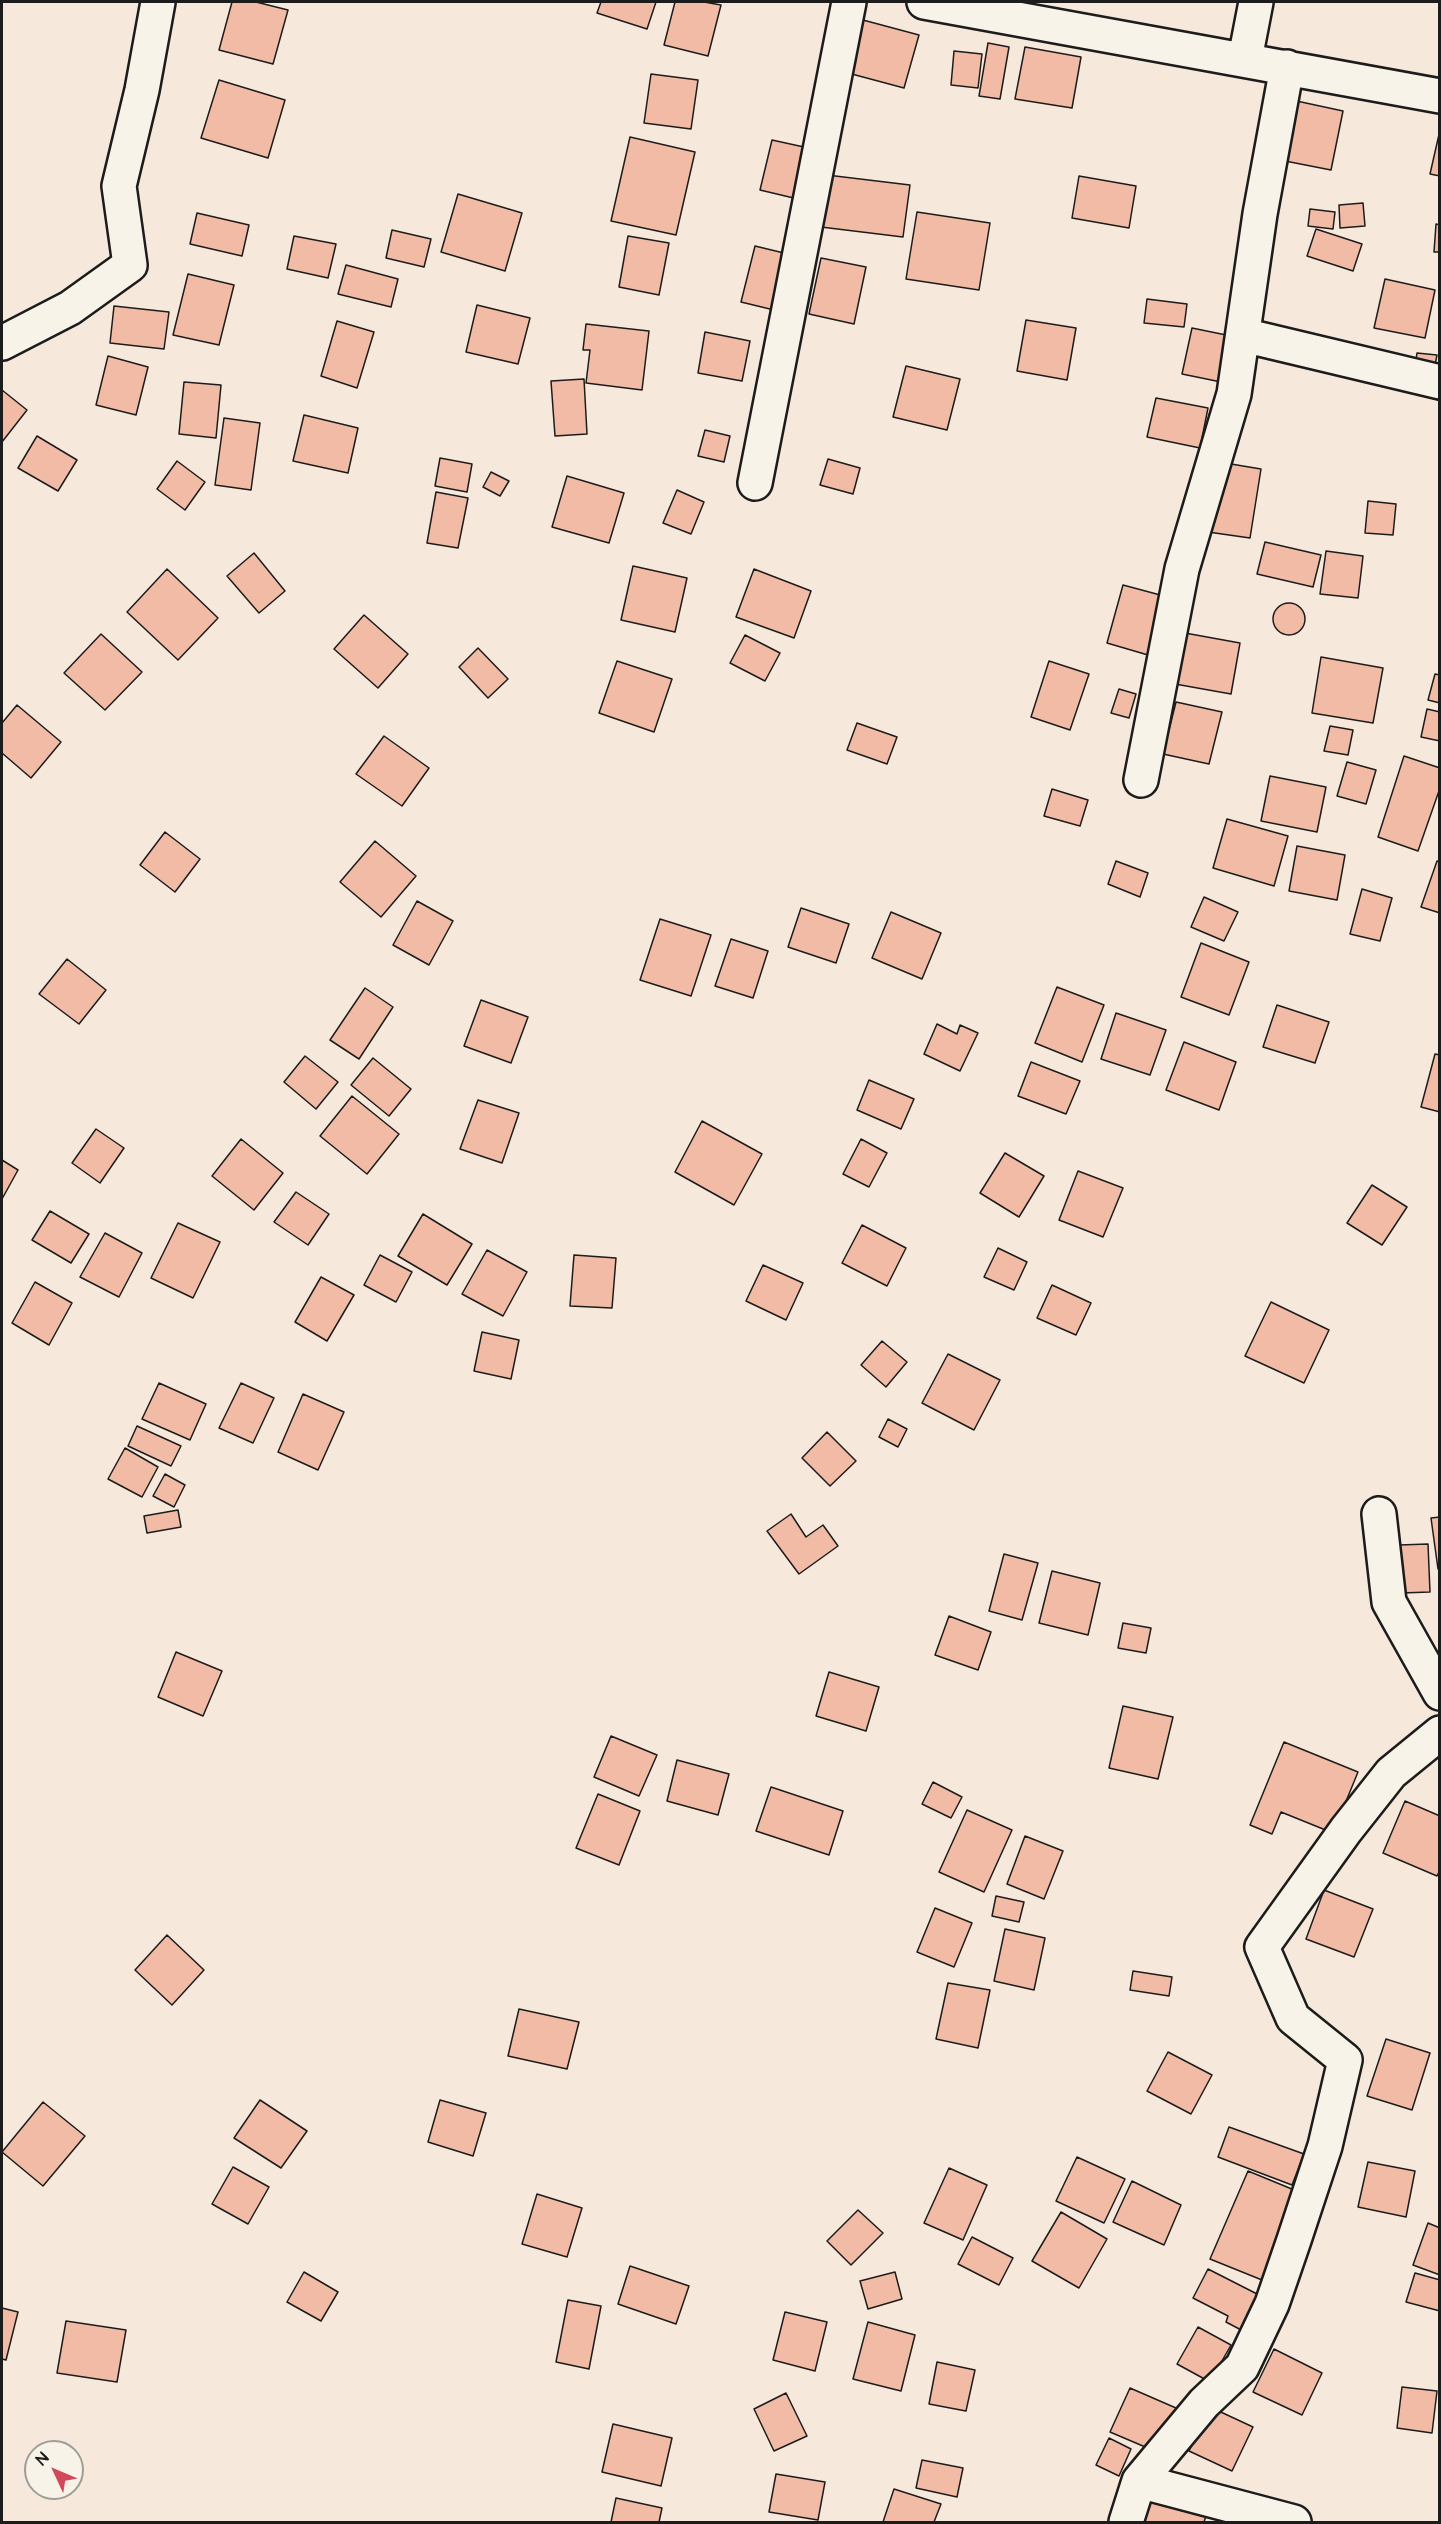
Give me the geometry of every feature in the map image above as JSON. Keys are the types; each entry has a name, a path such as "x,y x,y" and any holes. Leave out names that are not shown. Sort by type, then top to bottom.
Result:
{"street":[{"path":"2,343 70,308 130,265 119,186 142,90 158,2"},
{"path":"755,483 849,2"},
{"path":"924,2 1440,96"},
{"path":"1245,59 1256,2"},
{"path":"1141,780 1182,569 1234,394 1260,214 1287,67"},
{"path":"1244,335 1440,382"},
{"path":"1379,1514 1389,1602 1440,1694"},
{"path":"1126,2523 1139,2481 1204,2403 1242,2367 1272,2304 1324,2146 1345,2060 1293,2018 1263,1947 1346,1830 1391,1773 1440,1733"},
{"path":"1139,2481 1294,2523"}],"building":[{"path":"232,2 256,2 288,10 273,64 219,50"},
{"path":"601,2 656,2 647,29 597,13"},
{"path":"675,2 704,2 721,5 708,56 664,45"},
{"path":"863,20 919,35 904,88 848,73"},
{"path":"988,43 1009,47 1000,99 979,96"},
{"path":"1025,47 1081,57 1072,108 1015,99"},
{"path":"954,51 982,54 978,88 951,85"},
{"path":"651,74 698,80 691,129 644,123"},
{"path":"219,80 285,100 268,158 201,138"},
{"path":"1292,100 1343,111 1331,170 1280,160"},
{"path":"1440,130 1440,176 1430,174"},
{"path":"630,137 695,152 676,235 611,221"},
{"path":"772,140 813,149 802,200 760,190"},
{"path":"827,175 910,185 903,237 821,227"},
{"path":"1079,176 1136,186 1129,228 1072,218"},
{"path":"458,194 522,213 505,271 441,252"},
{"path":"1363,203 1365,226 1340,228 1339,205"},
{"path":"1310,209 1335,212 1333,229 1308,226"},
{"path":"917,212 990,223 979,290 906,279"},
{"path":"197,213 249,225 242,256 190,244"},
{"path":"1436,224 1440,225 1440,252 1434,252"},
{"path":"1316,229 1362,244 1353,271 1307,256"},
{"path":"392,230 431,239 424,267 386,258"},
{"path":"294,236 336,244 328,278 287,269"},
{"path":"628,236 669,243 659,295 619,287"},
{"path":"755,246 788,254 774,310 741,302"},
{"path":"821,258 866,267 854,324 809,314"},
{"path":"346,265 398,279 391,307 338,294"},
{"path":"188,274 234,285 219,345 173,335"},
{"path":"1385,279 1435,290 1425,338 1374,328"},
{"path":"1147,299 1187,304 1184,327 1144,323"},
{"path":"477,305 530,318 518,364 466,352"},
{"path":"114,306 169,312 164,349 110,343"},
{"path":"1026,320 1076,328 1067,380 1017,371"},
{"path":"337,321 374,332 357,388 321,376"},
{"path":"586,324 649,331 642,390 586,383 590,350 583,350"},
{"path":"1192,328 1236,337 1226,383 1182,374"},
{"path":"705,332 750,341 742,381 698,373"},
{"path":"1417,353 1437,355 1433,375 1414,373"},
{"path":"108,356 148,367 136,415 96,405"},
{"path":"906,366 960,379 947,430 893,417"},
{"path":"584,379 587,434 555,436 551,381"},
{"path":"184,382 221,385 216,438 179,434"},
{"path":"2,390 27,410 2,442"},
{"path":"1156,398 1208,408 1200,448 1147,437"},
{"path":"304,415 358,428 348,473 293,461"},
{"path":"224,418 260,423 251,490 215,485"},
{"path":"705,430 730,436 724,462 698,456"},
{"path":"37,436 77,460 58,491 18,468"},
{"path":"440,458 472,464 467,492 435,486"},
{"path":"828,459 860,468 853,494 820,485"},
{"path":"177,461 205,482 185,510 157,489"},
{"path":"1219,462 1261,469 1250,538 1208,532"},
{"path":"491,472 509,481 500,496 483,487"},
{"path":"567,476 624,493 609,543 552,527"},
{"path":"677,490 704,502 691,534 663,523"},
{"path":"436,492 468,498 458,548 427,543"},
{"path":"1368,501 1396,504 1393,535 1365,533"},
{"path":"1265,542 1321,555 1313,587 1257,574"},
{"path":"1326,551 1363,556 1358,598 1320,594"},
{"path":"254,553 285,591 259,613 227,576"},
{"path":"633,566 687,578 675,632 621,620"},
{"path":"167,569 218,618 178,660 127,612"},
{"path":"754,569 811,591 794,638 736,617"},
{"path":"1123,585 1164,596 1148,655 1107,643"},
{"path":"1289,603 1300,608 1305,619 1300,630 1289,635 1278,630 1273,619 1278,608"},
{"path":"364,615 408,654 378,688 334,649"},
{"path":"1185,633 1240,643 1231,694 1175,684"},
{"path":"101,634 142,672 105,710 64,673"},
{"path":"745,635 780,653 765,681 730,663"},
{"path":"478,648 508,679 488,698 459,667"},
{"path":"1321,657 1383,668 1373,723 1312,713"},
{"path":"617,661 672,679 654,732 599,713"},
{"path":"1049,661 1089,674 1070,730 1031,717"},
{"path":"1435,674 1440,675 1440,703 1428,700"},
{"path":"1119,689 1136,694 1129,718 1111,713"},
{"path":"1176,702 1222,712 1209,764 1163,754"},
{"path":"17,705 61,742 31,778 2,753 2,723"},
{"path":"1427,709 1440,712 1440,741 1421,737"},
{"path":"857,723 897,737 887,764 847,750"},
{"path":"1330,726 1353,730 1348,755 1324,751"},
{"path":"384,736 429,768 402,806 356,774"},
{"path":"1404,756 1440,768 1440,788 1418,851 1378,837"},
{"path":"1347,762 1376,770 1366,804 1337,796"},
{"path":"1270,776 1326,787 1317,832 1261,821"},
{"path":"1052,789 1088,800 1080,826 1044,816"},
{"path":"1227,819 1288,836 1274,886 1213,868"},
{"path":"165,832 200,859 175,892 140,865"},
{"path":"375,841 416,876 381,917 340,882"},
{"path":"1297,846 1345,855 1337,900 1289,891"},
{"path":"1116,861 1148,873 1140,897 1108,884"},
{"path":"1437,861 1440,862 1440,913 1421,907"},
{"path":"1362,889 1392,898 1380,941 1350,934"},
{"path":"1204,897 1238,912 1224,941 1191,927"},
{"path":"417,901 453,921 429,965 393,945"},
{"path":"801,908 849,924 836,963 788,947"},
{"path":"891,912 941,933 922,979 872,958"},
{"path":"660,919 711,935 691,996 640,980"},
{"path":"731,939 768,951 753,998 715,986"},
{"path":"1201,943 1249,962 1229,1015 1181,997"},
{"path":"67,959 106,990 79,1024 39,994"},
{"path":"1057,987 1104,1005 1082,1062 1035,1043"},
{"path":"365,988 393,1007 359,1059 330,1040"},
{"path":"481,1000 528,1017 511,1063 464,1046"},
{"path":"1277,1005 1329,1022 1315,1063 1263,1047"},
{"path":"1116,1013 1166,1030 1150,1075 1101,1059"},
{"path":"937,1024 957,1034 960,1025 978,1033 960,1071 924,1054"},
{"path":"1184,1042 1236,1062 1219,1110 1166,1090"},
{"path":"1435,1054 1440,1055 1440,1112 1421,1107"},
{"path":"305,1056 338,1082 316,1109 284,1082"},
{"path":"373,1058 411,1089 389,1116 351,1085"},
{"path":"1031,1062 1080,1081 1066,1114 1018,1096"},
{"path":"869,1080 914,1099 901,1129 857,1110"},
{"path":"352,1096 399,1134 367,1174 320,1136"},
{"path":"478,1100 519,1113 502,1163 460,1149"},
{"path":"702,1121 762,1154 734,1205 675,1172"},
{"path":"96,1129 124,1148 100,1183 72,1163"},
{"path":"241,1139 283,1173 254,1210 212,1176"},
{"path":"861,1139 887,1153 869,1187 843,1174"},
{"path":"1005,1153 1044,1176 1019,1217 980,1193"},
{"path":"2,1160 18,1170 2,1199"},
{"path":"1078,1171 1123,1188 1103,1237 1059,1220"},
{"path":"1372,1185 1407,1207 1382,1245 1347,1223"},
{"path":"296,1192 329,1214 308,1245 274,1222"},
{"path":"50,1211 89,1234 71,1263 32,1240"},
{"path":"423,1214 472,1244 447,1285 398,1256"},
{"path":"178,1223 220,1242 193,1298 151,1278"},
{"path":"862,1225 906,1248 887,1286 842,1263"},
{"path":"105,1233 142,1253 119,1297 80,1277"},
{"path":"998,1248 1027,1262 1014,1290 984,1277"},
{"path":"487,1250 527,1272 503,1316 462,1294"},
{"path":"380,1255 412,1272 396,1302 364,1285"},
{"path":"574,1255 616,1258 612,1308 570,1306"},
{"path":"763,1265 803,1283 786,1320 746,1301"},
{"path":"321,1277 354,1295 327,1341 295,1322"},
{"path":"35,1282 72,1303 49,1345 12,1323"},
{"path":"1052,1285 1091,1303 1076,1335 1037,1318"},
{"path":"1271,1302 1329,1330 1304,1383 1245,1356"},
{"path":"482,1332 519,1340 511,1379 474,1371"},
{"path":"882,1341 907,1362 886,1387 861,1365"},
{"path":"948,1354 1000,1380 974,1430 922,1403"},
{"path":"159,1383 206,1404 190,1440 142,1419"},
{"path":"241,1383 274,1398 253,1443 219,1428"},
{"path":"303,1394 344,1412 318,1470 278,1452"},
{"path":"888,1419 907,1429 898,1447 879,1437"},
{"path":"137,1426 181,1446 171,1466 128,1446"},
{"path":"827,1432 856,1461 830,1486 802,1458"},
{"path":"125,1448 158,1467 142,1497 108,1479"},
{"path":"165,1474 185,1485 174,1507 153,1496"},
{"path":"178,1510 181,1527 147,1533 144,1516"},
{"path":"791,1514 806,1537 823,1525 838,1546 799,1574 767,1531"},
{"path":"1440,1517 1440,1569 1438,1569 1431,1518"},
{"path":"1428,1544 1430,1592 1401,1593 1399,1545"},
{"path":"1004,1554 1038,1563 1022,1620 989,1611"},
{"path":"1052,1571 1100,1583 1088,1635 1039,1623"},
{"path":"949,1616 991,1632 978,1670 935,1655"},
{"path":"1123,1623 1151,1628 1146,1653 1118,1648"},
{"path":"176,1652 222,1671 203,1716 158,1697"},
{"path":"829,1672 879,1687 866,1731 816,1716"},
{"path":"1123,1706 1173,1717 1158,1779 1109,1768"},
{"path":"611,1736 657,1755 639,1796 594,1777"},
{"path":"1284,1742 1358,1772 1333,1833 1281,1812 1272,1834 1250,1825"},
{"path":"677,1760 729,1774 718,1815 667,1801"},
{"path":"933,1782 962,1797 951,1818 922,1804"},
{"path":"771,1787 843,1811 829,1855 756,1831"},
{"path":"598,1794 640,1811 619,1865 576,1848"},
{"path":"1405,1801 1440,1816 1440,1870 1437,1876 1383,1853"},
{"path":"967,1810 1012,1830 984,1892 939,1872"},
{"path":"1025,1836 1063,1851 1044,1899 1007,1884"},
{"path":"1324,1890 1373,1909 1354,1957 1306,1939"},
{"path":"996,1896 1024,1902 1019,1922 992,1916"},
{"path":"935,1908 972,1923 954,1967 917,1952"},
{"path":"1005,1929 1045,1938 1034,1990 994,1981"},
{"path":"167,1935 204,1970 172,2005 135,1970"},
{"path":"1133,1971 1172,1977 1169,1996 1130,1990"},
{"path":"948,1983 990,1990 978,2048 936,2039"},
{"path":"519,2009 579,2022 567,2069 508,2056"},
{"path":"1386,2039 1430,2053 1412,2110 1367,2096"},
{"path":"1168,2052 1212,2075 1191,2114 1147,2091"},
{"path":"260,2100 307,2131 281,2168 234,2138"},
{"path":"440,2100 486,2113 473,2156 428,2142"},
{"path":"43,2102 85,2136 43,2186 2,2152"},
{"path":"1229,2127 1304,2154 1292,2185 1218,2157"},
{"path":"1077,2157 1125,2179 1104,2223 1056,2201"},
{"path":"1368,2162 1415,2171 1406,2217 1358,2207"},
{"path":"233,2167 269,2187 248,2224 212,2204"},
{"path":"949,2168 987,2185 963,2240 924,2223"},
{"path":"1248,2171 1304,2194 1267,2282 1210,2259"},
{"path":"1132,2181 1181,2205 1164,2245 1113,2222"},
{"path":"537,2194 582,2208 567,2257 522,2244"},
{"path":"858,2210 883,2233 851,2265 827,2241"},
{"path":"1061,2212 1107,2239 1079,2288 1032,2261"},
{"path":"1428,2223 1440,2228 1440,2275 1413,2265"},
{"path":"972,2237 1013,2258 999,2285 958,2264"},
{"path":"630,2266 689,2286 676,2324 618,2304"},
{"path":"1208,2269 1263,2297 1245,2332 1226,2322 1228,2316 1193,2298"},
{"path":"304,2272 338,2292 321,2321 287,2302"},
{"path":"895,2272 902,2299 868,2309 860,2281"},
{"path":"1415,2273 1440,2280 1440,2311 1406,2302"},
{"path":"568,2300 601,2306 589,2369 556,2362"},
{"path":"2,2308 18,2312 6,2360 2,2359"},
{"path":"785,2312 827,2322 815,2371 773,2360"},
{"path":"66,2321 126,2330 117,2382 57,2373"},
{"path":"868,2322 915,2335 901,2391 853,2379"},
{"path":"1198,2327 1231,2345 1210,2382 1177,2364"},
{"path":"1274,2349 1322,2373 1302,2415 1253,2392"},
{"path":"937,2362 975,2370 966,2411 929,2404"},
{"path":"1402,2387 1437,2391 1432,2433 1397,2428"},
{"path":"1130,2388 1176,2408 1157,2452 1110,2432"},
{"path":"786,2393 807,2436 774,2451 754,2409"},
{"path":"1210,2407 1253,2427 1232,2471 1189,2451"},
{"path":"613,2424 672,2438 661,2486 602,2472"},
{"path":"1109,2438 1131,2449 1119,2476 1096,2465"},
{"path":"922,2460 963,2468 957,2497 916,2488"},
{"path":"776,2474 825,2482 818,2520 769,2512"},
{"path":"894,2489 941,2504 934,2522 883,2522"},
{"path":"1152,2492 1208,2510 1204,2522 1142,2522"},
{"path":"616,2498 662,2508 659,2522 611,2522"}]}
